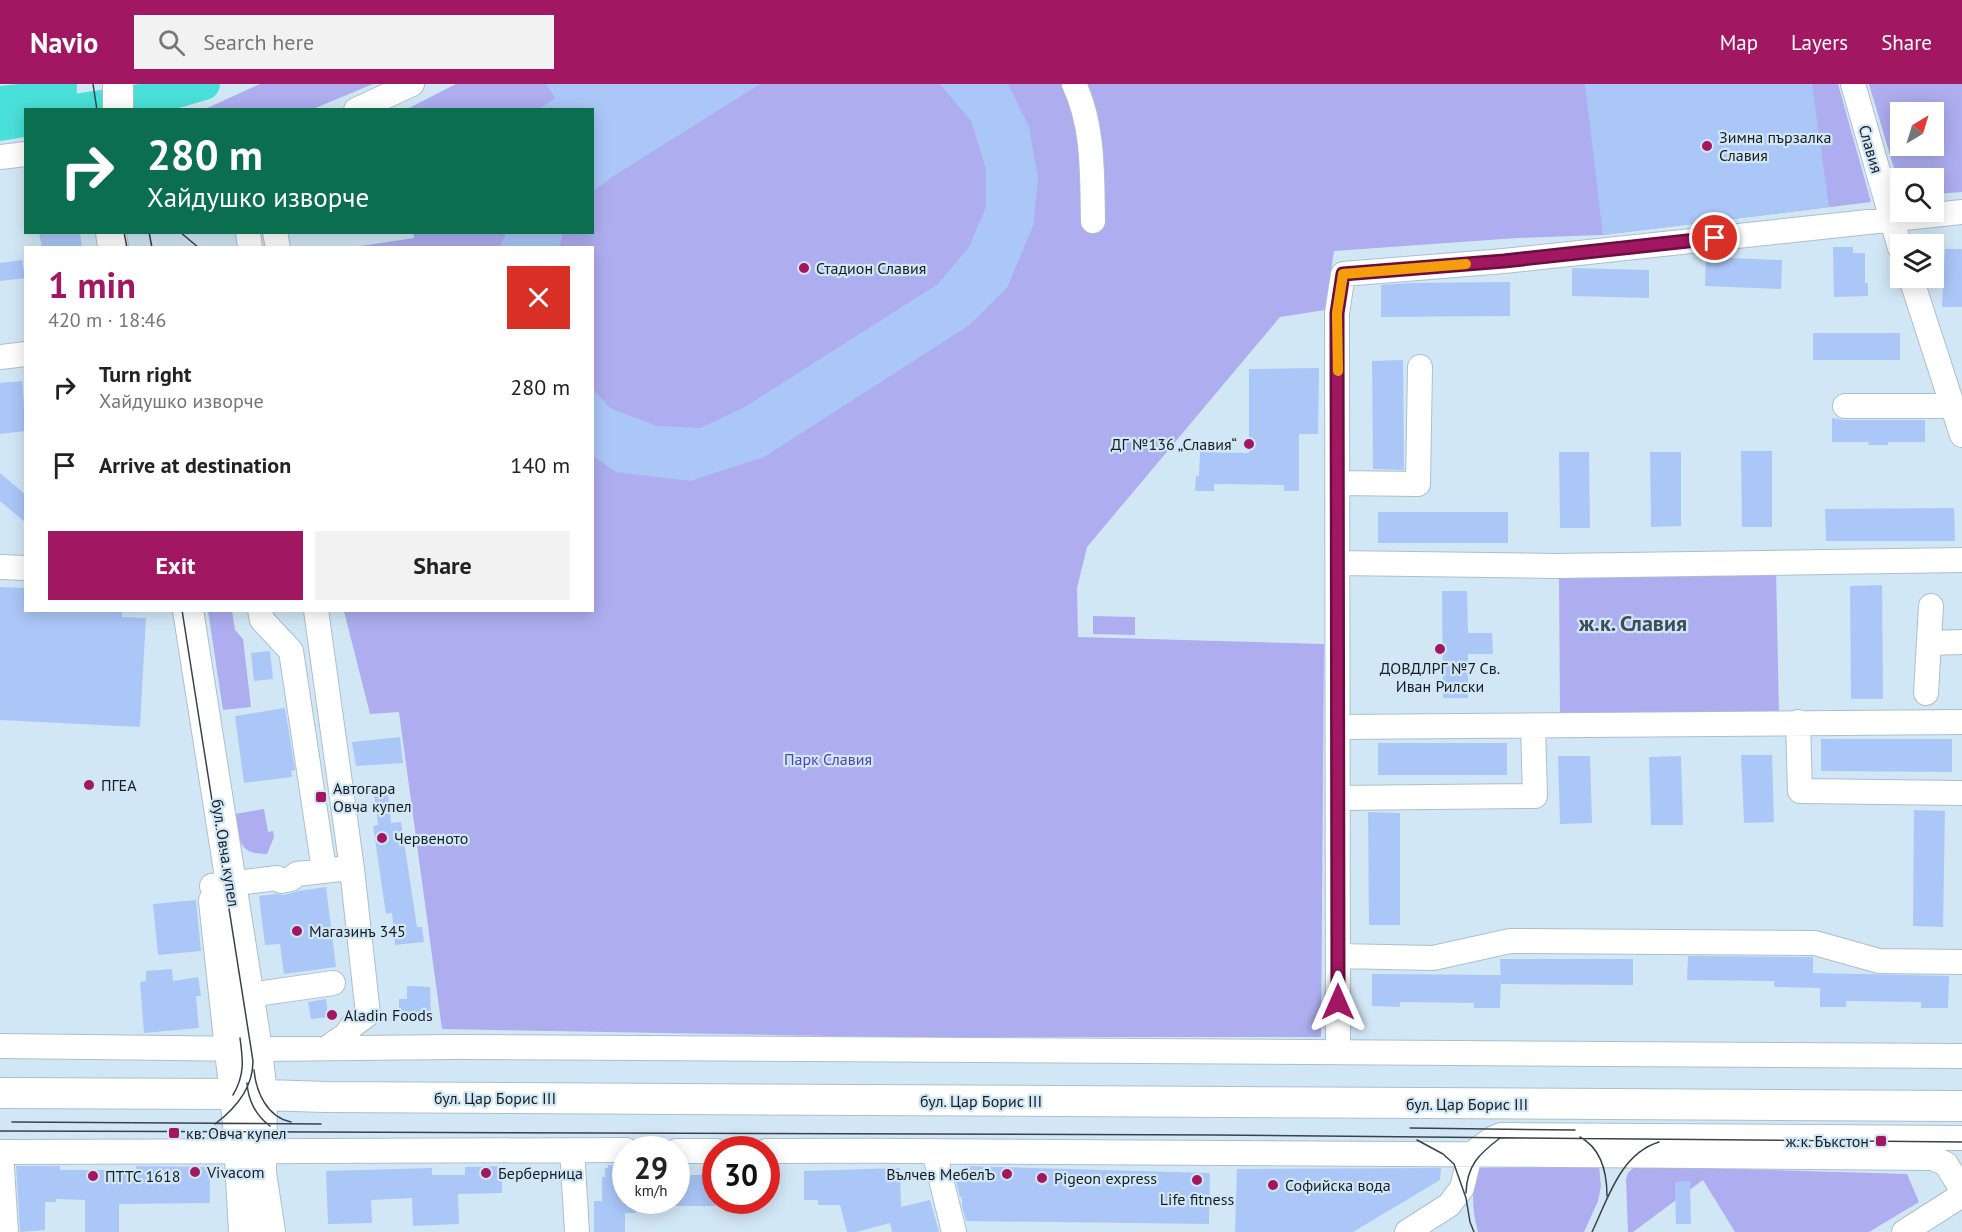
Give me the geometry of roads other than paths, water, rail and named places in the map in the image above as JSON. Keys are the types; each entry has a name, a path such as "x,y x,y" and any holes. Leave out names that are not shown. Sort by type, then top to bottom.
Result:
{"main road":[{"path":"118,84 118,108"},
{"name":"бул. Овча купел","path":"170,612 221,885 249,995 244,1049"},
{"name":"бул. Овча купел","path":"188,612 221,885 244,1049 249,1094 250,1151"},
{"name":"бул. Цар Борис III","path":"0,1093 249,1094 325,1097 1962,1106"},
{"path":"244,1232 250,1151"},
{"path":"250,1151 261,1173 270,1232"}],"street":[{"path":"361,108 412,84"},
{"path":"1074,84 1080,96 1091,152 1093,221"},
{"name":"Славия","path":"1853,84 1890,215"},
{"path":"0,157 24,153"},
{"path":"1944,214 1962,212"},
{"path":"1338,1052 1337,313 1343,274 1504,261 1890,219"},
{"path":"1914,288 1962,435"},
{"path":"0,357 24,354"},
{"path":"1338,483 1418,484 1420,368"},
{"path":"1845,406 1954,406"},
{"path":"1338,563 1555,566 1962,560"},
{"path":"0,567 24,568"},
{"path":"1926,693 1931,606"},
{"path":"260,612 261,620 291,651 324,870"},
{"path":"316,612 352,869 368,1014 352,1026 346,1035 327,1048"},
{"path":"1929,643 1962,642"},
{"path":"1798,722 1800,791 1962,793"},
{"path":"1338,727 1962,722"},
{"path":"1338,798 1535,796 1533,726"},
{"path":"221,885 324,870 352,869"},
{"path":"1338,956 1433,958 1510,941 1815,943 1879,961 1962,962"},
{"path":"249,995 333,983"},
{"path":"0,1046 1962,1056"},
{"path":"1407,1232 1449,1205 1462,1188 1470,1155 1492,1139 1508,1134 1962,1138"},
{"path":"572,1150 577,1232"},
{"path":"6,1232 0,1152 612,1150"},
{"path":"780,1151 1599,1154 1933,1158 1946,1164 1962,1190"},
{"path":"934,1151 954,1232"},
{"path":"1904,1232 1962,1195"}],"waterway":[{"path":"88,108 155,98 204,84"}],"tram line":[{"path":"93,84 97,108"},
{"path":"124,234 127,246"},
{"path":"149,234 152,246"},
{"path":"182,234 197,246"},
{"path":"182,612 253,1061 246,1089 236,1105 215,1124"},
{"path":"233,1095 240,1081 242,1067 240,1038"},
{"path":"254,1070 257,1087 264,1102 275,1115 291,1122"},
{"path":"247,1083 254,1107 270,1126"},
{"path":"12,1122 321,1124"},
{"path":"1410,1128 1575,1130"},
{"path":"0,1131 1216,1135 1962,1142"},
{"path":"1580,1137 1594,1148 1602,1162 1607,1196"},
{"path":"1466,1193 1469,1175 1476,1161 1500,1138"},
{"path":"1417,1140 1443,1154 1454,1164 1466,1198 1474,1232"},
{"path":"1592,1232 1610,1192 1625,1167 1634,1156 1659,1142"}],"place":[{"name":"Зимна пързалка Славия","path":"1707,146"},
{"name":"Стадион Славия","path":"804,268"},
{"name":"ДГ №136 „Славия“","path":"1249,444"},
{"name":"ДОВДЛРГ №7 Св. Иван Рилски","path":"1440,649"},
{"name":"ПГЕА","path":"89,785"},
{"name":"Автогара Овча купел","path":"321,797"},
{"name":"Червеното","path":"382,838"},
{"name":"Магазинъ 345","path":"297,931"},
{"name":"Aladin Foods","path":"332,1015"},
{"name":"кв. Овча купел","path":"174,1133"},
{"name":"ж.к. Бъкстон","path":"1881,1141"},
{"name":"Vivacom","path":"195,1172"},
{"name":"Берберница","path":"486,1173"},
{"name":"Вълчев МебелЪ","path":"1007,1174"},
{"name":"ПТТС 1618","path":"93,1176"},
{"name":"Pigeon express","path":"1042,1178"},
{"name":"Life fitness","path":"1197,1180"},
{"name":"Софийска вода","path":"1273,1185"}],"district":[{"name":"ж.к. Славия","path":"1633,623"}],"park label":[{"name":"Парк Славия","path":"828,759"}]}
